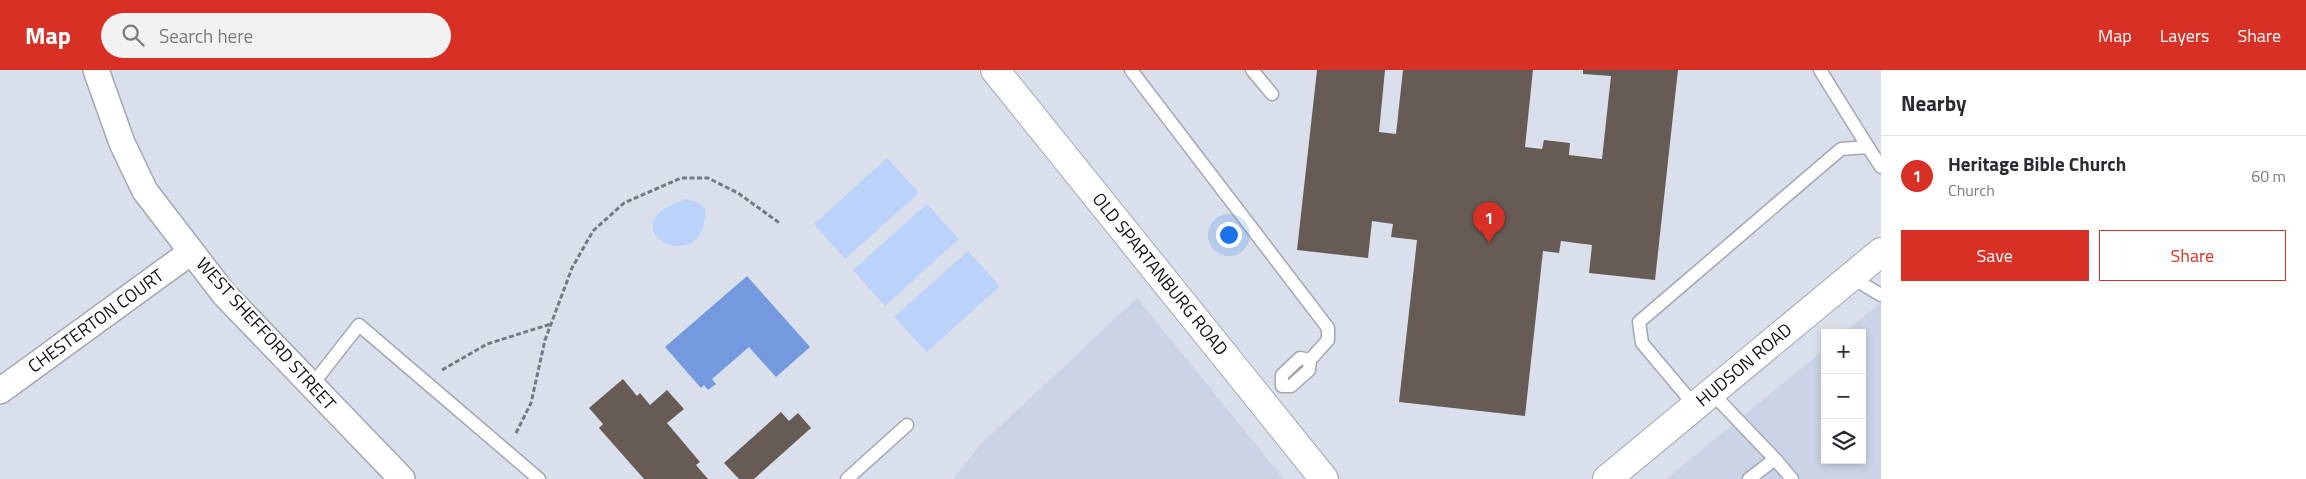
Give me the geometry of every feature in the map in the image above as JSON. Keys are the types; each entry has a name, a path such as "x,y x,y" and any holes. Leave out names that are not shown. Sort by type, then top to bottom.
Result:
{"street":[{"name":"WEST SHEFFORD STREET","path":"96,70 122,143 145,191 224,294 402,479"},
{"name":"OLD SPARTANBURG ROAD","path":"998,71 1273,395 1324,479"},
{"name":"CHESTERTON COURT","path":"0,391 191,252"},
{"name":"HUDSON ROAD","path":"1607,479 1881,252"}],"lane":[{"path":"1131,70 1328,328 1328,340 1310,360 1300,358 1282,375 1273,395"},
{"path":"1252,70 1272,94"},
{"path":"1820,70 1881,167"},
{"path":"1792,479 1775,460 1703,399 1642,343 1639,322 1841,148 1868,147"},
{"path":"1851,277 1881,295"},
{"path":"312,386 359,325 540,479"},
{"path":"847,479 907,425"},
{"path":"1750,479 1775,460"}],"path":[{"path":"507,449 531,403 545,340 572,268 593,231 624,203 681,178 708,178 738,193 781,224"},
{"path":"424,380 487,344 551,324"}],"shaded area":[{"path":"887,158 919,193 845,259 814,224"},
{"path":"685,199 695,201 705,208 703,227 696,239 685,245 674,246 663,242 655,234 653,225 658,214 667,207"},
{"path":"927,204 959,239 885,306 853,270"},
{"path":"968,251 1000,286 927,352 894,317"},
{"path":"1137,298 1284,479 953,479 981,444"},
{"path":"1881,302 1881,479 1666,479 1821,352 1821,464 1866,464 1866,329 1849,329"}],"water":[{"path":"747,276 810,347 776,377 749,347 712,379 716,384 708,390 704,385 701,388 665,347"}],"building":[{"path":"1317,70 1385,70 1379,132 1396,134 1403,70 1533,70 1525,147 1542,149 1544,140 1570,143 1569,155 1602,159 1611,76 1583,74 1583,70 1678,70 1655,280 1589,273 1592,245 1561,241 1559,253 1543,251 1525,416 1399,402 1417,240 1391,237 1393,224 1372,221 1368,258 1297,250"},
{"path":"623,379 637,396 640,393 650,405 667,390 684,409 667,423 700,462 696,465 708,479 644,479 599,428 603,424 589,408"},
{"path":"781,412 789,421 798,413 811,428 754,479 739,479 724,463"}],"place":[{"name":"Heritage Bible Church","path":"1489,243"}]}
